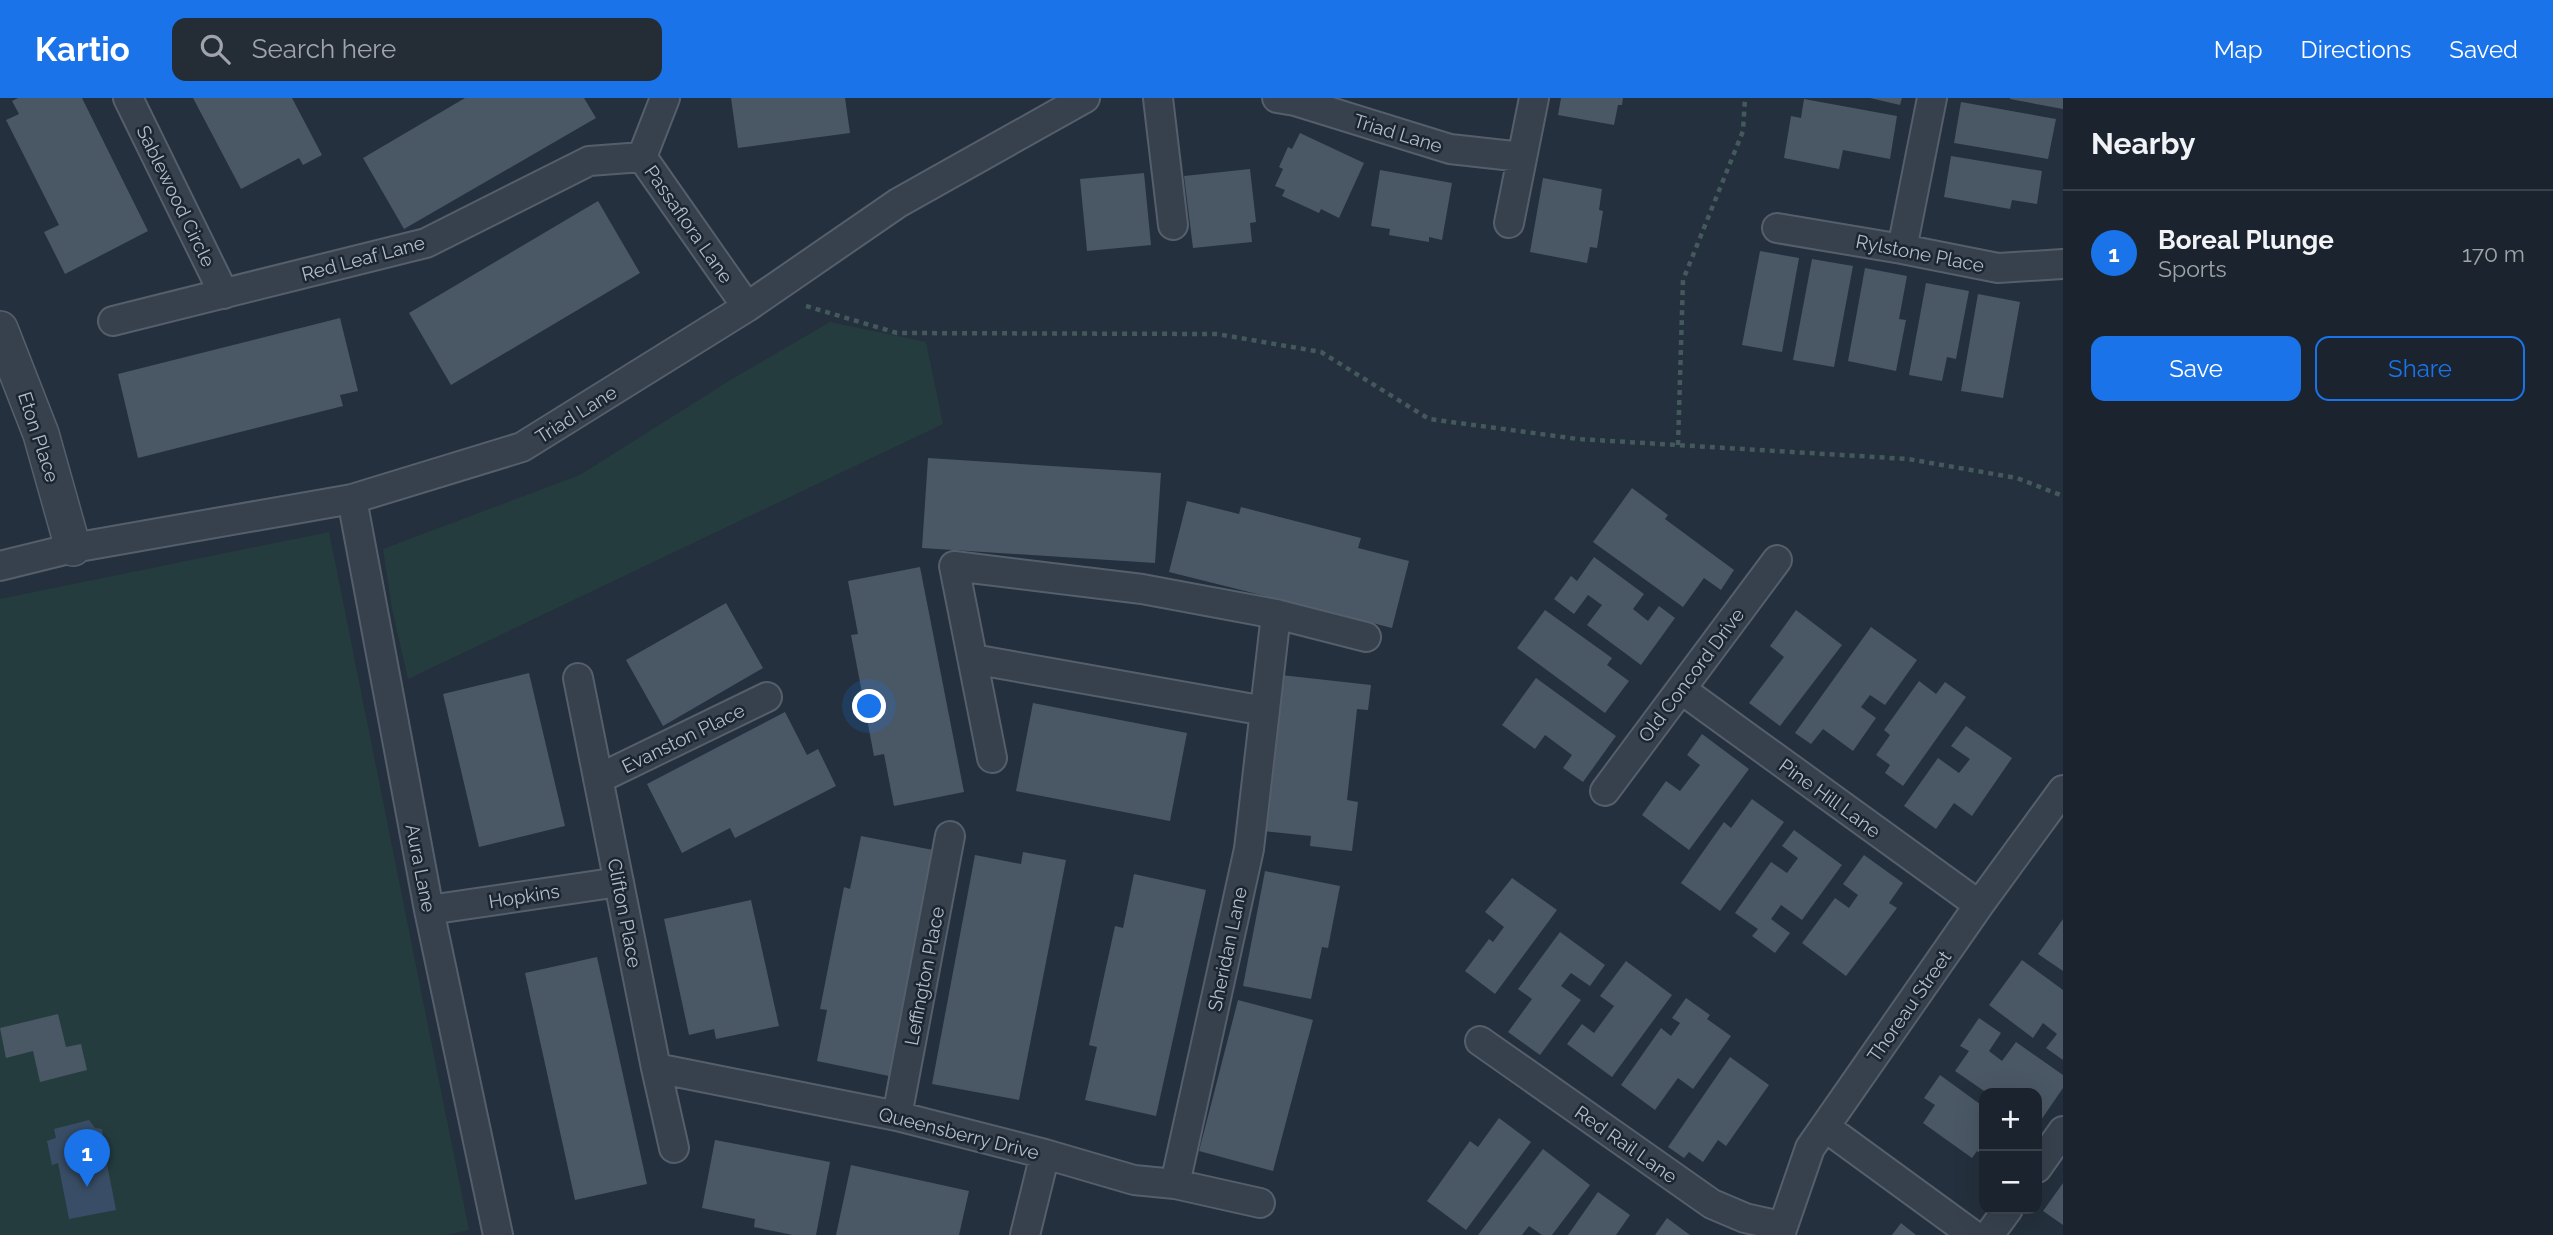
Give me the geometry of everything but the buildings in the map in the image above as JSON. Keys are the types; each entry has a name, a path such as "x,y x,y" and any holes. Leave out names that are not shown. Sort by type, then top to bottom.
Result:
{"street":[{"name":"Sablewood Circle","path":"128,98 224,293"},
{"name":"Passaflora Lane","path":"665,98 642,157 756,301"},
{"name":"Triad Lane","path":"0,566 73,548 352,499 522,447 756,301 898,203 1082,98"},
{"path":"1158,98 1173,225"},
{"name":"Triad Lane","path":"1277,98 1295,101 1450,149 1522,158"},
{"path":"1510,223 1534,98"},
{"path":"1902,249 1932,98"},
{"name":"Red Leaf Lane","path":"113,321 426,243 589,161 642,157"},
{"name":"Rylstone Place","path":"1777,228 1998,268 2063,264"},
{"name":"Eton Place","path":"0,329 41,433 73,548"},
{"name":"Aura Lane","path":"352,499 429,911 498,1235"},
{"name":"Old Concord Drive","path":"1605,790 1777,560"},
{"path":"992,758 954,566 1142,589 1276,614 1366,637"},
{"name":"Sheridan Lane","path":"1175,1184 1249,849 1276,614"},
{"path":"973,659 1265,711"},
{"name":"Clifton Place","path":"578,678 674,1148"},
{"name":"Pine Hill Lane","path":"1682,690 1979,905"},
{"name":"Evanston Place","path":"598,779 767,696"},
{"name":"Thoreau Street","path":"1780,1231 1810,1148 1979,905 2063,790"},
{"name":"Leffington Place","path":"897,1116 950,836"},
{"name":"Hopkins","path":"429,911 620,882"},
{"name":"Red Rail Lane","path":"1480,1041 1712,1204 1780,1231"},
{"name":"Queensberry Drive","path":"656,1068 897,1116 1134,1180 1175,1184 1260,1203"},
{"path":"1825,1127 1973,1235"},
{"path":"2042,1161 2063,1131"},
{"path":"1025,1235 1045,1154"},
{"path":"1989,1235 2004,1214"}],"path":[{"path":"1678,445 1683,280 1743,131 1745,98"},
{"path":"756,301 897,333 1217,334 1321,352 1429,419 1578,439 1908,459 2017,478 2063,496"}],"green space":[{"path":"830,322 926,342 943,424 408,679 392,609 383,549 580,475 732,379"},
{"path":"329,532 469,1230 446,1235 0,1235 0,599"}],"water":[{"path":"89,1120 95,1128 102,1129 116,1210 69,1219 58,1163 52,1165 47,1141 56,1138 54,1129"}],"place":[{"name":"Boreal Plunge","path":"87,1187"}]}
